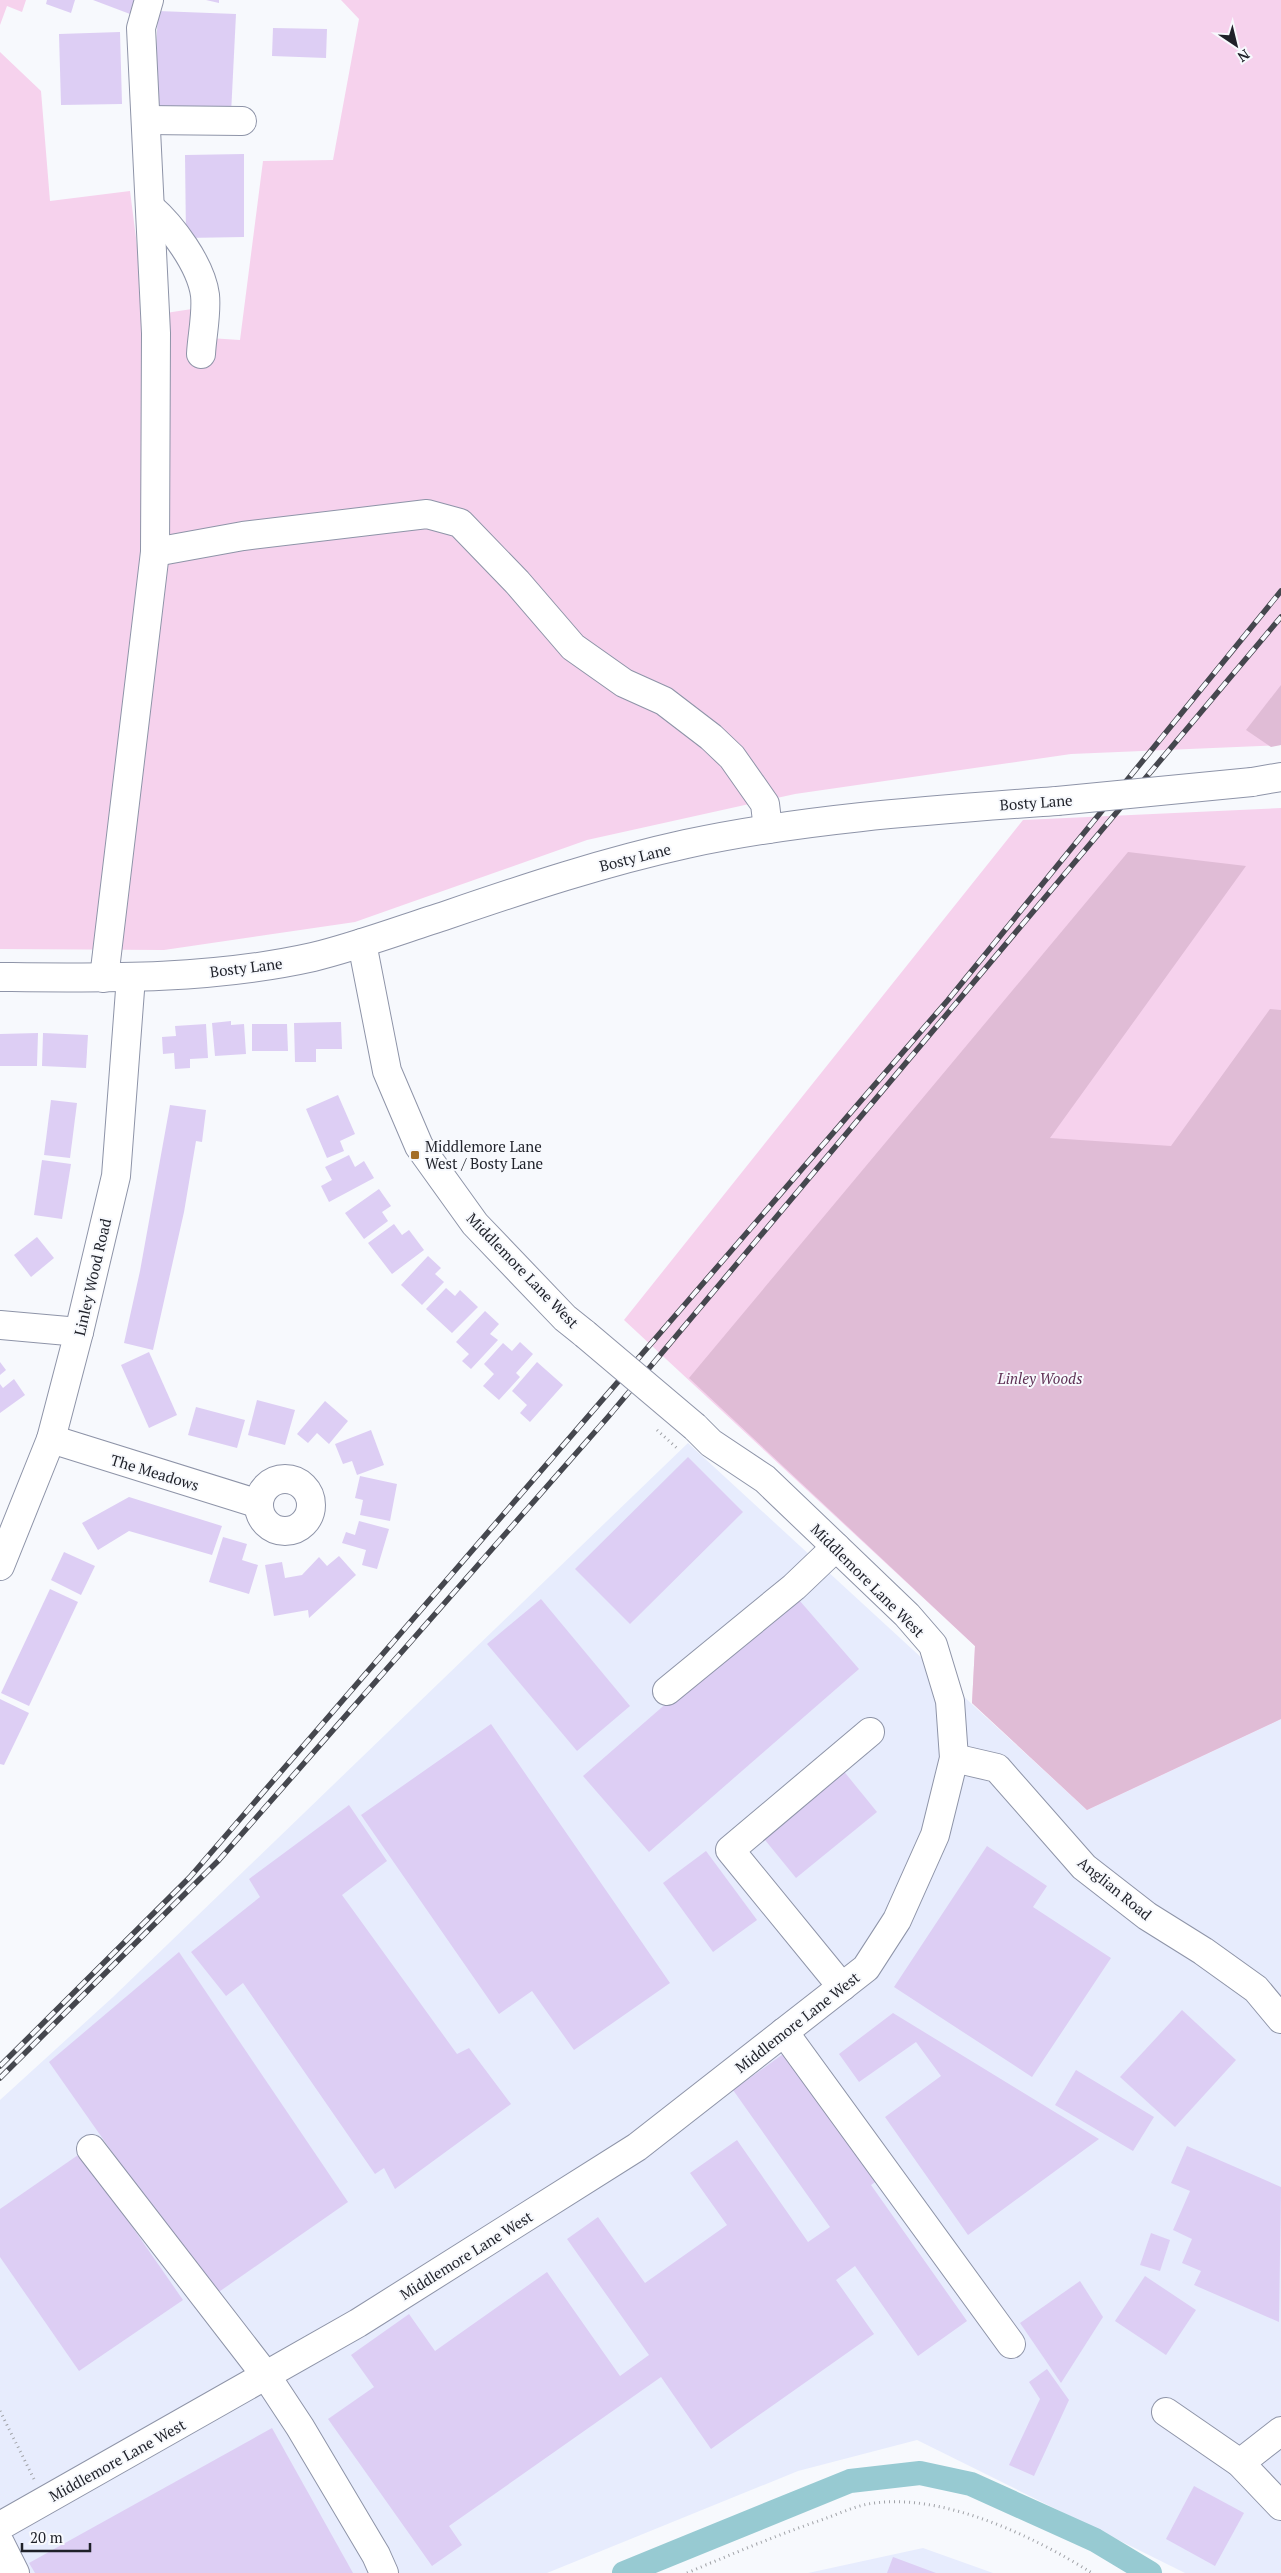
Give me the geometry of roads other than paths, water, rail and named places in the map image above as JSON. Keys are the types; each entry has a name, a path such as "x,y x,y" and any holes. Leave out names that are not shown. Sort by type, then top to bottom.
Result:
{"street":[{"path":"104,978 155,552 156,333 141,28 149,0"},
{"path":"146,120 242,121"},
{"path":"150,207 168,224 195,266 203,285 206,305 201,354"},
{"path":"155,552 243,536 427,514 460,523 517,582 573,647 624,683 664,702 710,737 732,757 765,804 768,829"},
{"name":"Bosty Lane","path":"0,977 104,978 246,970 314,956 362,943 607,863 686,844 768,829 979,806 1057,802 1281,778"},
{"name":"Middlemore Lane West","path":"0,2526 358,2324 636,2147 866,1968 897,1920 935,1835 954,1758 950,1702 933,1645 907,1615 766,1479 711,1443 564,1318 475,1224 418,1146 387,1071 362,943"},
{"name":"Linley Wood Road","path":"0,1566 51,1439 79,1332 116,1176 131,977"},
{"path":"0,1325 79,1332"},
{"name":"The Meadows","path":"51,1439 259,1504"},
{"path":"667,1691 794,1587 836,1547"},
{"path":"842,1987 730,1850 870,1732"},
{"name":"Anglian Road","path":"954,1758 997,1768 1084,1867 1147,1916 1203,1951 1256,1989 1281,2019"},
{"path":"784,2032 1011,2344"},
{"path":"91,2149 267,2377 316,2452 376,2555 384,2573"},
{"path":"1166,2412 1240,2463 1281,2506"},
{"path":"1240,2463 1281,2431"},
{"path":"0,2543 15,2573"}],"waterway":[{"path":"624,2573 850,2481 920,2473 971,2484 1095,2540 1150,2573"}],"railway":[{"path":"0,2066 190,1877 948,1000 1281,591"},
{"path":"0,2078 219,1860 608,1417 1281,617"}],"place":[{"name":"Middlemore Lane West / Bosty Lane","path":"415,1155"}],"park label":[{"name":"Linley Woods","path":"1040,1378"}]}
